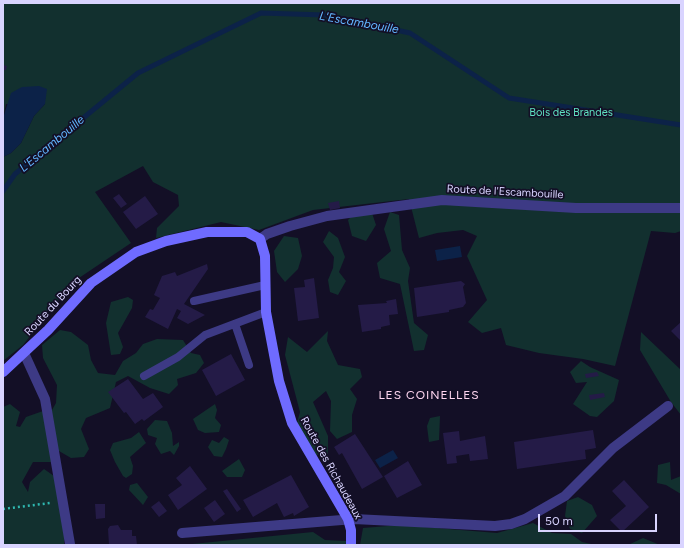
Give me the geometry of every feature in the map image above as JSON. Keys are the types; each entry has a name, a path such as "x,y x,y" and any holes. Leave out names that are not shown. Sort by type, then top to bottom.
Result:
{"street":[{"name":"Route de l'Escambouille","path":"260,239 267,234 290,226 327,216 442,200 576,208 681,208"},
{"name":"Route du Bourg","path":"3,372 48,330 91,283 136,252 166,241 207,232 247,232 260,239"},
{"name":"Route des Richaudeaux","path":"260,239 266,256 266,312 279,381 292,423 348,519 352,541"},
{"path":"24,353 45,399 70,544"},
{"path":"182,533 348,519 495,526 511,524 565,496 613,448 668,406"}],"lane":[{"path":"194,301 265,285"},
{"path":"144,376 178,357 205,335 266,312"},
{"path":"235,324 249,364"}],"path":[{"path":"3,509 62,501"}],"green space":[{"name":"Bois des Brandes","path":"3,3 681,3 681,231 675,233 651,231 615,366 583,359 539,353 506,345 501,328 482,333 468,322 487,300 467,256 477,236 463,230 437,233 419,238 409,199 313,210 259,230 221,222 156,238 157,228 179,206 178,195 153,182 143,166 95,192 131,243 73,282 23,345 3,361 3,157 11,153 21,143 34,116 45,104 6,104 3,118"},
{"path":"359,208 372,213 376,225 366,241 352,236 348,220"},
{"path":"390,212 399,215 402,250 410,268 408,281 414,323 428,335 424,350 414,351 400,284 380,278 377,263 391,251 384,229"},
{"path":"329,231 338,238 345,257 339,272 346,281 338,295 330,292 328,280 333,268 334,257 323,242"},
{"path":"284,236 298,238 302,256 298,269 285,282 277,272 274,251"},
{"path":"128,297 133,300 132,308 118,333 123,347 120,354 111,355 106,323 111,302"},
{"path":"60,330 71,332 88,345 91,360 98,373 115,375 123,361 136,353 143,344 157,339 183,340 191,353 200,355 204,363 196,373 177,379 178,385 169,394 150,388 128,376 116,382 110,408 86,418 81,429 89,449 84,457 71,458 59,451 52,462 33,462 22,482 28,492 30,482 44,469 54,476 64,534 64,545 3,545 3,407 10,404 20,412 16,426 20,427 26,417 43,411 52,410 56,403 57,385 43,358 42,345"},
{"path":"328,331 327,341 338,365 360,369 362,377 350,389 357,399 352,415 352,432 337,439 330,431 331,401 326,391 313,402 328,436 328,454 313,455 297,423 300,412 285,355 288,337 307,352"},
{"path":"641,332 681,370 681,415 671,402 640,350"},
{"path":"581,361 590,367 619,380 614,401 597,417 590,416 573,404 587,382 576,383 570,372"},
{"path":"215,404 217,410 215,418 221,425 219,432 205,433 198,430 193,419"},
{"path":"440,416 439,440 429,442 427,426 430,418"},
{"path":"155,420 167,421 172,433 173,446 179,442 179,446 174,455 170,451 161,454 155,444 157,438 148,435 147,429"},
{"path":"139,432 146,443 130,457 133,466 132,474 126,478 123,476 115,462 110,450 113,443 131,438"},
{"path":"224,437 229,440 222,457 214,456 208,447 212,440 219,443"},
{"path":"239,459 245,470 242,477 227,477 222,471"},
{"path":"670,462 671,480 681,476 681,494 666,485 657,483 658,465"},
{"path":"137,483 148,497 143,505 129,490 130,485"},
{"path":"578,497 592,505 597,516 582,533 570,529 565,516 567,501"},
{"path":"533,523 552,533 571,534 582,542 596,545 360,545 363,528 400,525 497,533"},
{"path":"313,532 325,540 346,541 346,545 141,545 192,544"},
{"path":"643,538 660,545 628,545"}],"water":[{"path":"39,86 47,89 45,104 34,116 21,143 11,153 3,157 3,118 11,93 22,87"},
{"path":"460,246 462,257 437,261 435,250"},
{"path":"393,450 398,458 380,468 375,460"}],"building":[{"path":"3,65 7,66 6,70 3,70"},
{"path":"119,194 127,204 121,208 113,198"},
{"path":"145,196 158,214 136,229 123,212"},
{"path":"339,201 340,208 330,210 328,203"},
{"path":"207,264 208,269 184,304 205,315 188,324 177,318 181,311 177,309 168,329 145,317 150,309 153,310 160,298 154,295 162,276 175,272 177,276"},
{"path":"314,278 319,318 298,321 294,288 305,287 304,280"},
{"path":"461,281 465,284 463,287 466,303 463,307 449,310 449,312 417,317 414,288"},
{"path":"396,299 398,314 389,315 390,325 381,327 381,329 362,332 358,305 387,303 386,301"},
{"path":"681,322 681,341 671,331"},
{"path":"231,354 245,380 216,396 202,370"},
{"path":"597,372 599,376 586,378 585,374"},
{"path":"128,379 143,399 153,393 163,407 144,421 142,419 135,424 126,412 124,413 108,392"},
{"path":"604,393 605,397 590,400 589,395"},
{"path":"593,430 596,448 585,450 586,459 517,469 514,442"},
{"path":"459,431 460,441 485,436 488,459 470,461 469,454 456,456 457,463 447,464 443,433"},
{"path":"355,434 383,477 362,489 342,453 339,455 334,447"},
{"path":"408,461 422,485 397,498 384,476"},
{"path":"190,466 207,489 178,510 168,495 182,485 176,478"},
{"path":"291,475 309,507 294,516 293,513 284,517 277,503 253,517 243,500"},
{"path":"624,480 649,507 622,532 610,520 626,506 612,491"},
{"path":"227,489 241,509 237,512 223,491"},
{"path":"215,500 225,514 214,522 204,508"},
{"path":"159,501 167,511 159,517 151,507"},
{"path":"95,504 105,504 105,518 96,519"},
{"path":"118,525 121,530 132,530 132,536 136,536 137,545 109,545 108,529 110,526"}],"waterway":[{"name":"L'Escambouille","path":"3,191 15,174 138,73 261,13 325,15 410,33 509,98 681,125"}],"district":[{"name":"LES COINELLES","path":"429,395"}]}
